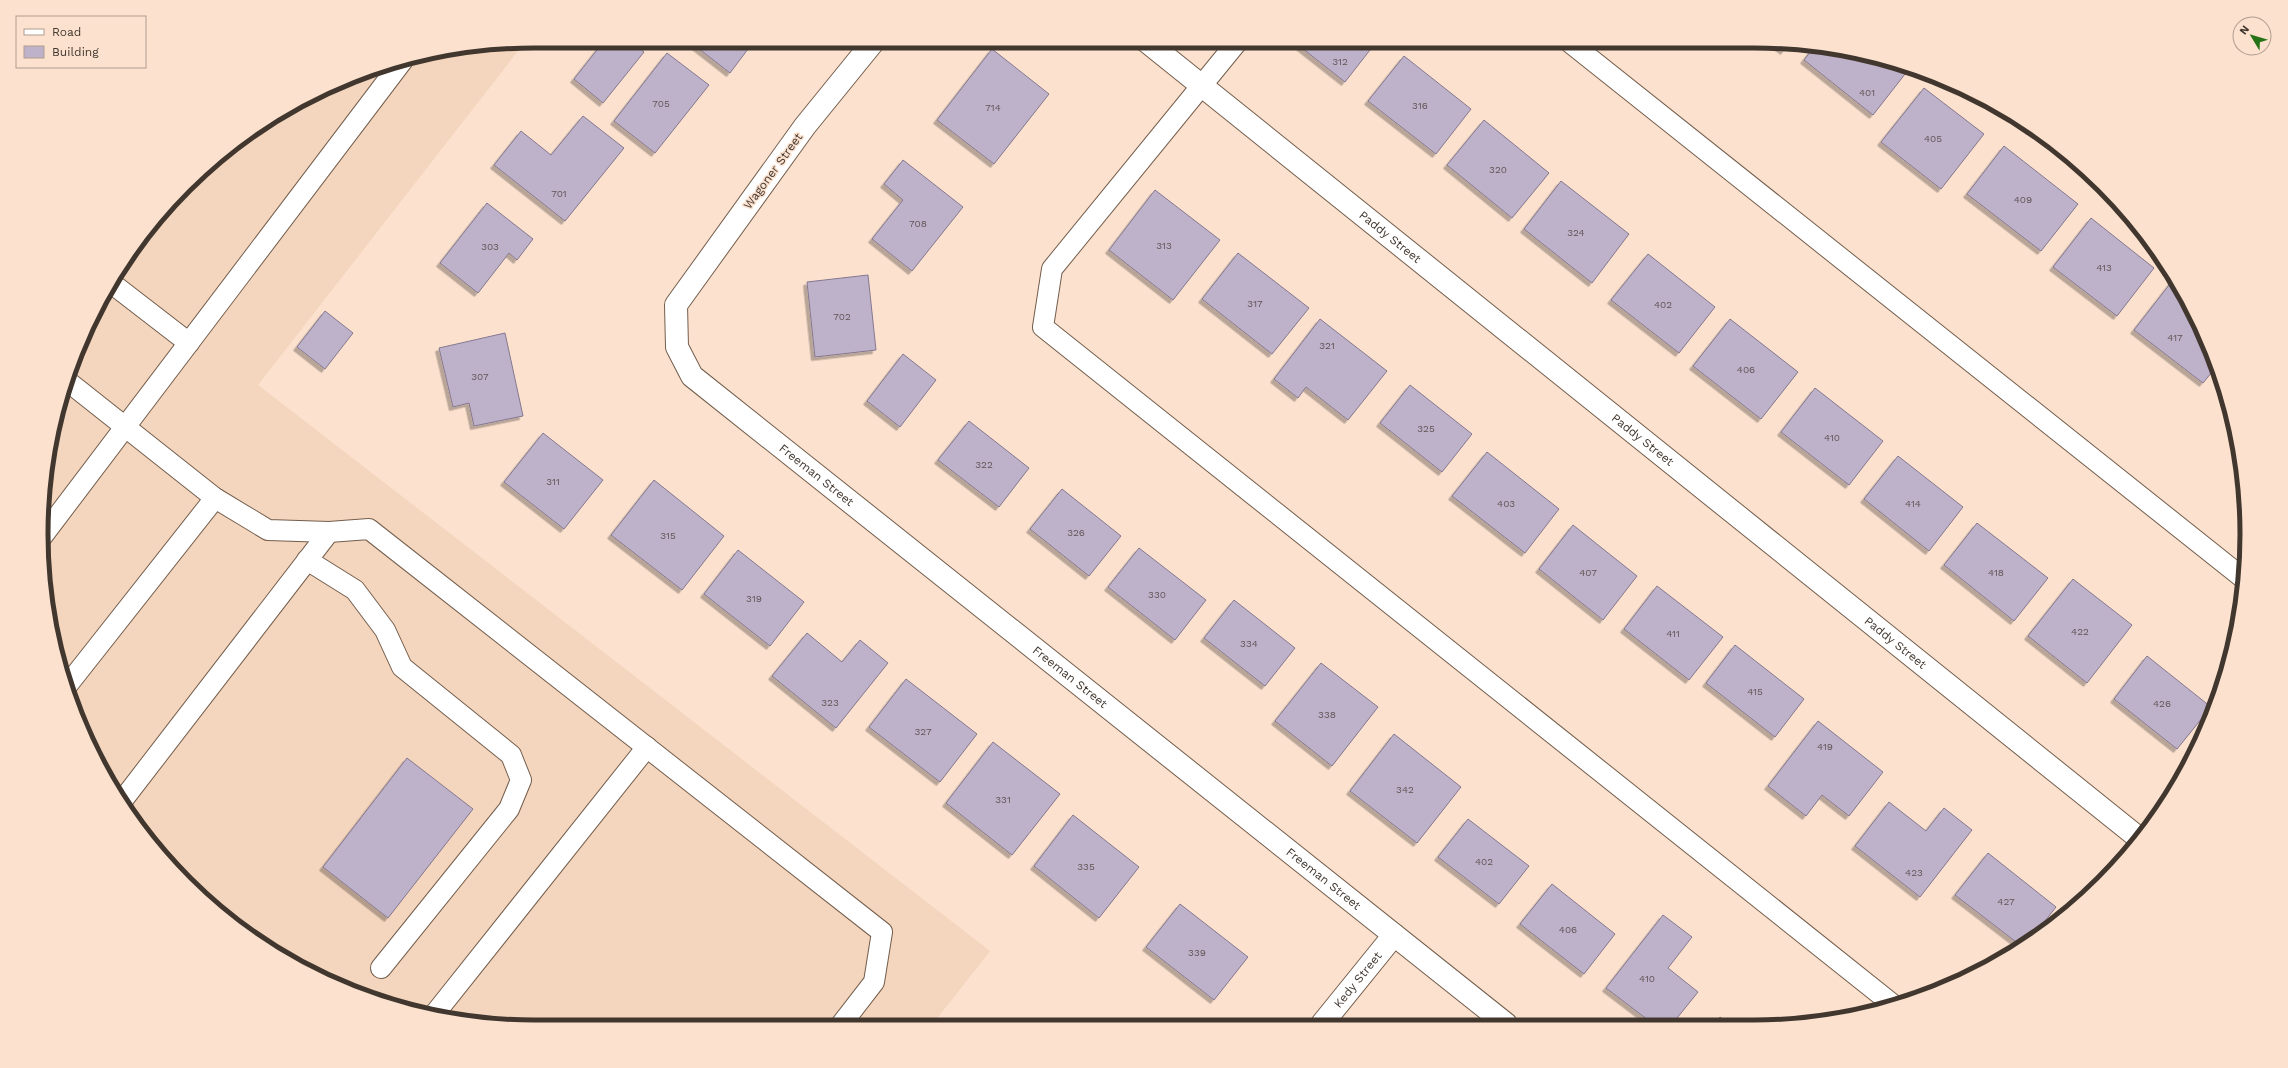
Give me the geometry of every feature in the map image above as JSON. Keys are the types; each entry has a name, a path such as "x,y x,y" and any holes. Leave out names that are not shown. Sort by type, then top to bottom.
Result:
{"street":[{"name":"Wagoner Street","path":"676,306 805,126 868,48"},
{"name":"Paddy Street","path":"1155,48 2135,835"},
{"name":"Freeman Street","path":"676,306 678,347 692,376 1501,1020"},
{"name":"Kedy Street","path":"1325,1020 1394,935"}],"lane":[{"path":"1232,48 1052,269 1043,327 1888,1001"},
{"path":"1577,48 2238,574"},
{"path":"48,529 126,428 397,68"},
{"path":"116,287 189,343"},
{"path":"72,385 215,498 268,530 329,532 370,530 882,932 874,982 845,1020"},
{"path":"71,680 215,498"},
{"path":"125,797 329,532"},
{"path":"307,560 355,590 385,630 402,667 511,755 522,780 509,809 381,968"},
{"path":"437,1011 647,747"}],"shaded area":[{"path":"520,48 258,385 990,951 936,1020 502,1019 439,1011 408,1003 348,983 319,970 291,955 238,920 190,878 148,830 130,804 98,749 85,720 74,690 57,629 49,566 48,534 49,502 57,439 74,378 85,348 113,291 130,264 148,238 190,190 238,148 264,130 319,98 348,85 378,74 439,57 471,52"}],"building":[{"path":"598,48 639,48 644,52 603,103 574,79"},
{"path":"698,48 749,48 730,73"},
{"path":"1302,48 1372,48 1345,82"},
{"path":"992,49 1049,94 994,164 937,120"},
{"path":"1811,51 1817,52 1849,57 1906,73 1873,115 1804,60"},
{"path":"667,53 709,85 655,153 614,121"},
{"path":"1404,56 1471,109 1436,154 1368,101"},
{"path":"1924,88 1984,134 1941,189 1881,142"},
{"path":"583,116 624,148 565,221 494,165 521,131 551,155"},
{"path":"1484,120 1549,173 1512,218 1447,165"},
{"path":"2004,146 2078,204 2041,251 1967,194"},
{"path":"903,160 963,207 912,271 872,239 903,200 884,184"},
{"path":"1561,181 1629,234 1592,283 1524,229"},
{"path":"1155,190 1220,240 1173,300 1109,250"},
{"path":"487,203 533,239 517,260 509,253 478,293 440,263"},
{"path":"2091,218 2154,268 2117,316 2053,267"},
{"path":"1238,253 1309,308 1272,354 1202,299"},
{"path":"1648,254 1715,307 1679,353 1611,300"},
{"path":"868,275 876,350 815,357 807,282"},
{"path":"2170,283 2190,319 2212,372 2203,383 2134,330"},
{"path":"325,311 353,333 325,369 297,347"},
{"path":"1320,319 1387,371 1348,420 1306,387 1298,398 1274,379"},
{"path":"1730,319 1798,372 1761,419 1693,366"},
{"path":"505,333 523,416 474,426 469,403 453,407 439,348"},
{"path":"903,354 936,380 900,427 867,401"},
{"path":"1410,385 1472,434 1442,472 1380,423"},
{"path":"1815,388 1883,441 1849,485 1781,432"},
{"path":"969,421 1029,468 999,507 938,460"},
{"path":"543,433 603,480 564,529 504,482"},
{"path":"1487,452 1559,509 1525,553 1452,496"},
{"path":"1898,456 1963,507 1929,551 1864,499"},
{"path":"654,480 724,536 682,590 611,535"},
{"path":"1062,489 1121,536 1089,576 1030,529"},
{"path":"1977,523 2048,578 2014,621 1944,565"},
{"path":"1573,525 1637,576 1603,620 1539,569"},
{"path":"1139,548 1206,600 1175,640 1108,587"},
{"path":"738,550 804,602 770,646 704,594"},
{"path":"2073,579 2132,625 2087,683 2028,636"},
{"path":"1657,586 1723,637 1689,680 1624,629"},
{"path":"1234,600 1295,648 1265,686 1204,638"},
{"path":"807,633 842,662 860,640 888,663 836,728 772,676"},
{"path":"1735,645 1804,699 1775,737 1706,683"},
{"path":"2147,656 2208,705 2205,714 2177,749 2114,699"},
{"path":"1321,663 1378,707 1332,766 1275,721"},
{"path":"906,679 977,734 940,782 869,727"},
{"path":"1818,721 1883,772 1849,816 1822,795 1806,816 1768,786"},
{"path":"1394,734 1461,787 1417,843 1350,791"},
{"path":"993,742 1060,794 1012,855 946,803"},
{"path":"407,758 473,809 388,918 323,867"},
{"path":"1889,802 1926,831 1944,808 1972,830 1920,897 1855,846"},
{"path":"1073,815 1139,867 1099,918 1034,866"},
{"path":"1468,819 1529,866 1499,904 1438,857"},
{"path":"1988,853 2056,907 2041,926 2017,943 1955,895"},
{"path":"1552,884 1615,934 1584,974 1520,924"},
{"path":"1180,904 1248,957 1214,1000 1146,947"},
{"path":"1663,915 1692,937 1668,968 1698,992 1675,1020 1648,1020 1606,988"}]}
